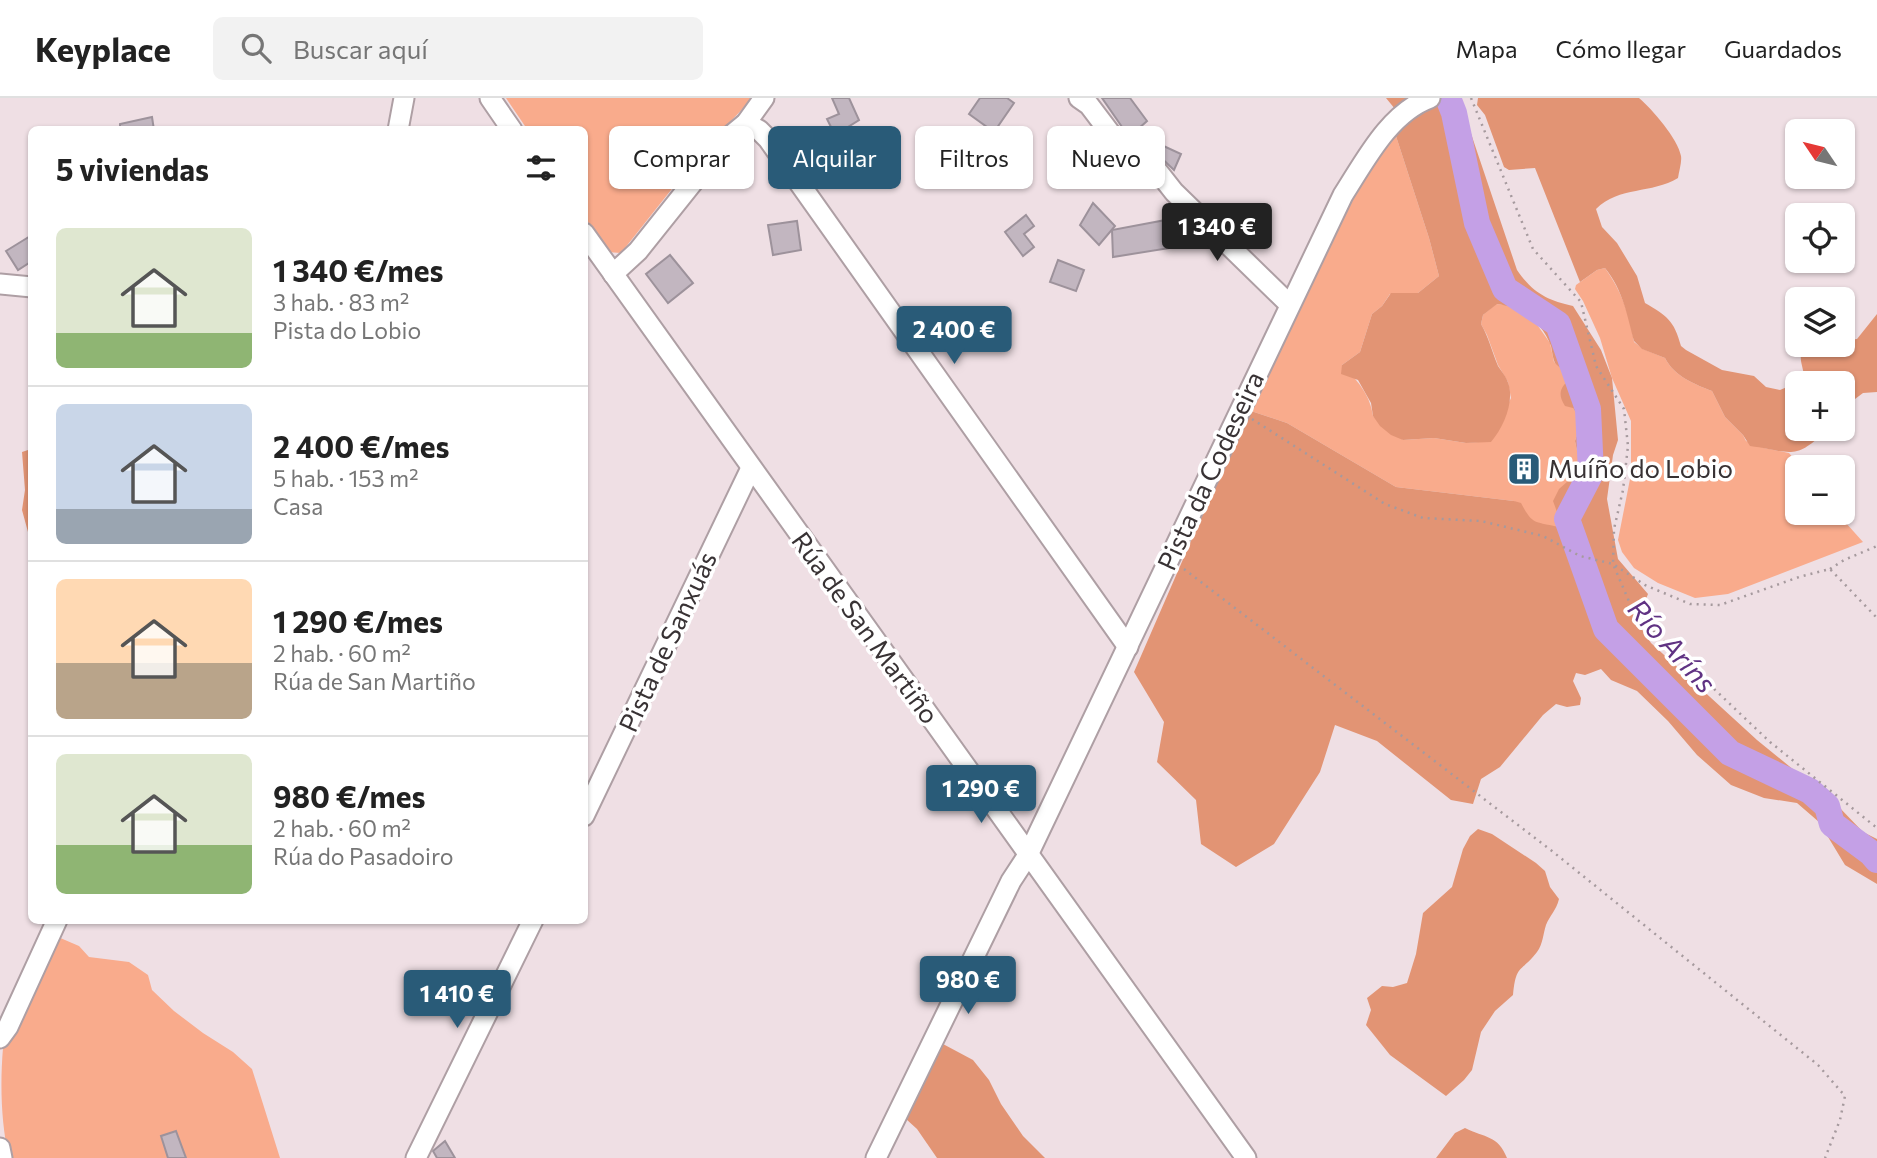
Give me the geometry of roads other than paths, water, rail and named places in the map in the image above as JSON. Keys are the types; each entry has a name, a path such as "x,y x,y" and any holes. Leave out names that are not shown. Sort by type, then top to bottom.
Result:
{"street":[{"path":"399,126 404,98"},
{"path":"490,98 509,126"},
{"path":"613,274 638,251 729,137 746,123 764,98"},
{"path":"1079,98 1089,105 1119,146 1152,164 1174,192 1289,304"},
{"name":"Pista da Codeseira","path":"876,1158 1011,881 1028,855 1343,195 1382,135 1424,100"},
{"path":"746,123 768,139 1128,647"},
{"name":"Rúa de San Martiño","path":"588,239 1246,1158"},
{"path":"0,284 28,287"},
{"name":"Pista de Sanxuás","path":"588,808 751,468"},
{"path":"0,1038 8,1027 55,924"},
{"path":"416,1158 531,924"},
{"path":"0,1149 2,1158"}],"waterway":[{"name":"Río Aríns","path":"1448,98 1454,113 1477,223 1505,289 1558,324 1588,409 1591,473 1567,519 1606,629 1730,753 1810,791 1827,806 1832,824 1877,860"}],"place":[{"name":"Muíño do Lobio","path":"1524,469"}]}
